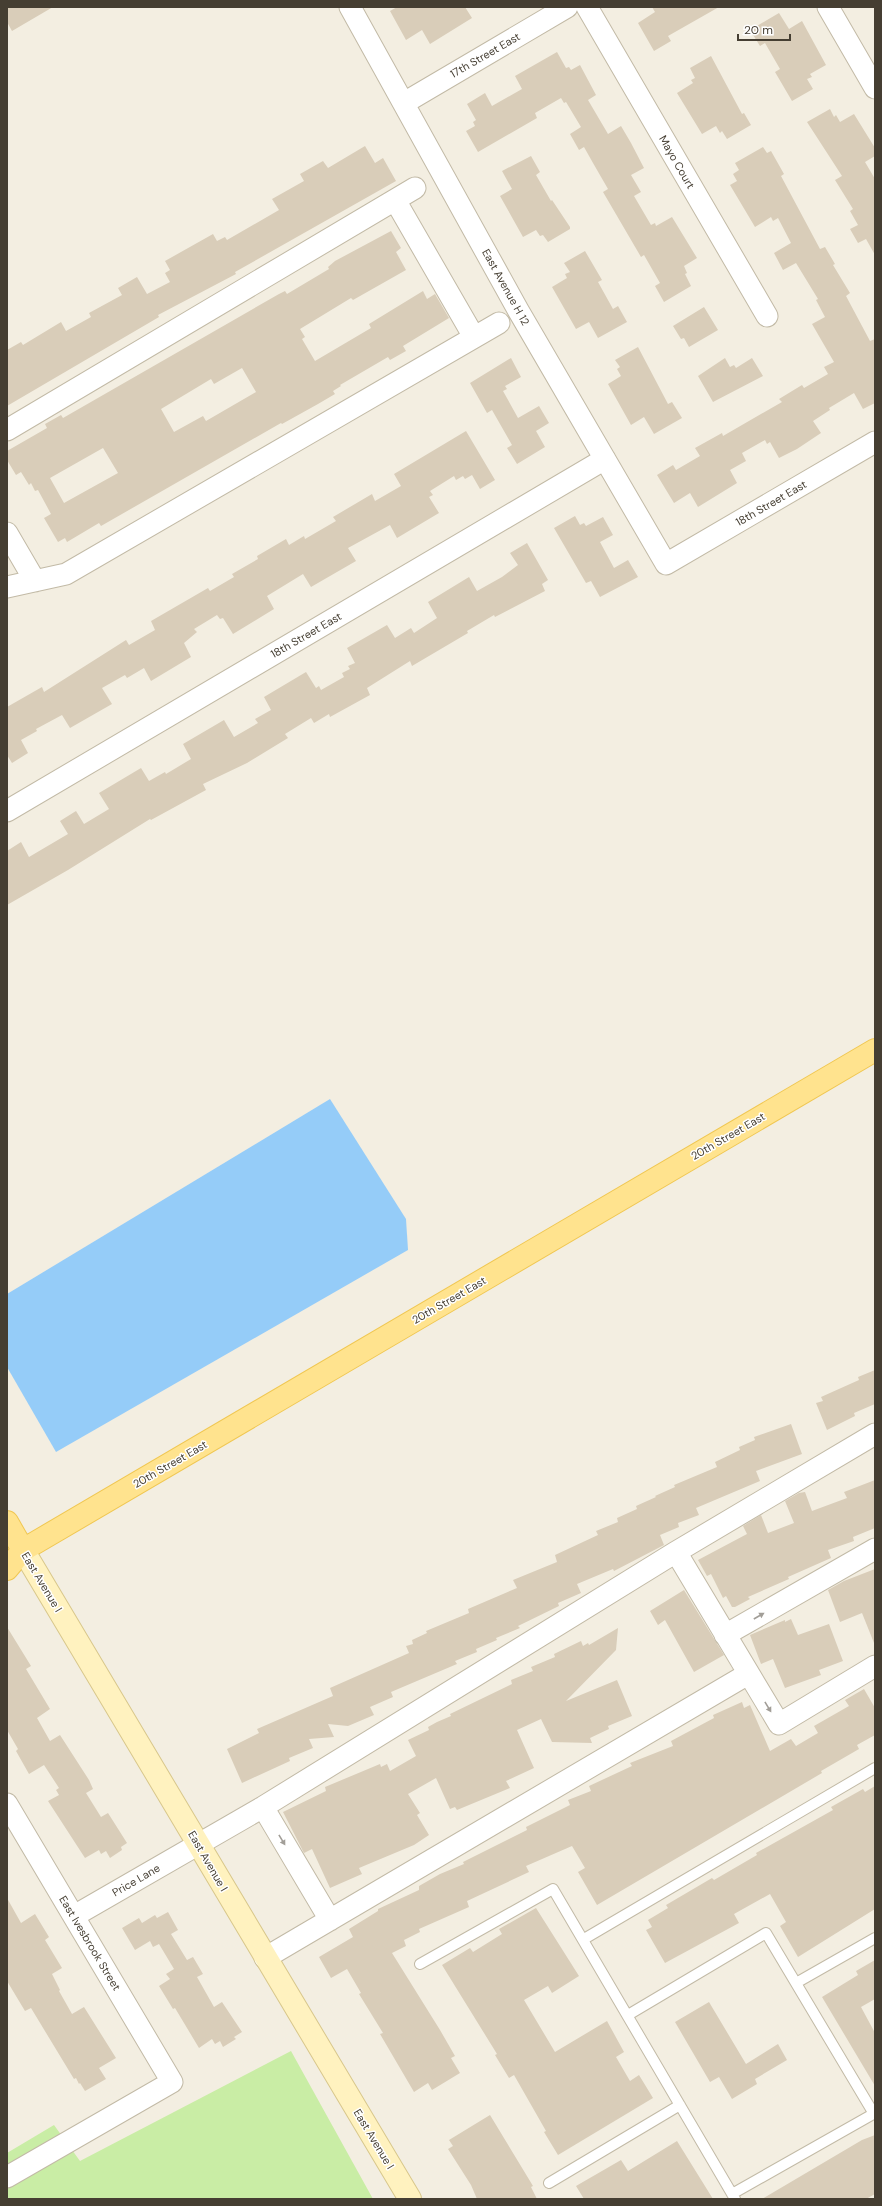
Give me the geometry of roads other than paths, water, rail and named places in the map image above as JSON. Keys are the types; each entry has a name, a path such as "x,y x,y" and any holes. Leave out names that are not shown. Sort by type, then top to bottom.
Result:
{"main road":[{"name":"20th Street East","path":"7,1569 15,1551 875,1050"},
{"name":"East Avenue I","path":"7,1522 15,1551 198,1843 265,1958 410,2199"}],"street":[{"name":"East Avenue H 12","path":"350,7 518,310 666,564"},
{"name":"17th Street East","path":"404,103 567,7"},
{"name":"Mayo Court","path":"587,7 767,316"},
{"path":"828,7 875,88"},
{"path":"7,430 415,188"},
{"path":"395,200 474,337"},
{"path":"7,588 66,574 499,323"},
{"name":"18th Street East","path":"666,564 875,442"},
{"name":"18th Street East","path":"7,811 605,459"},
{"path":"7,533 35,581"},
{"name":"Price Lane","path":"74,1916 198,1843 263,1807 676,1552 875,1434"},
{"path":"725,1635 875,1549"},
{"path":"676,1552 778,1724 875,1666"},
{"path":"265,1958 748,1674"},
{"name":"East Ivesbrook Street","path":"7,1804 172,2082 7,2177"},
{"path":"263,1807 330,1920"}],"lane":[{"path":"584,1939 875,1768"},
{"path":"420,1964 553,1889 584,1939 680,2105 734,2197 874,2114 766,1933 628,2015"},
{"path":"796,1983 875,1938"},
{"path":"549,2183 680,2105"}],"water":[{"path":"330,1099 406,1219 408,1250 56,1452 7,1367 7,1294"}]}
